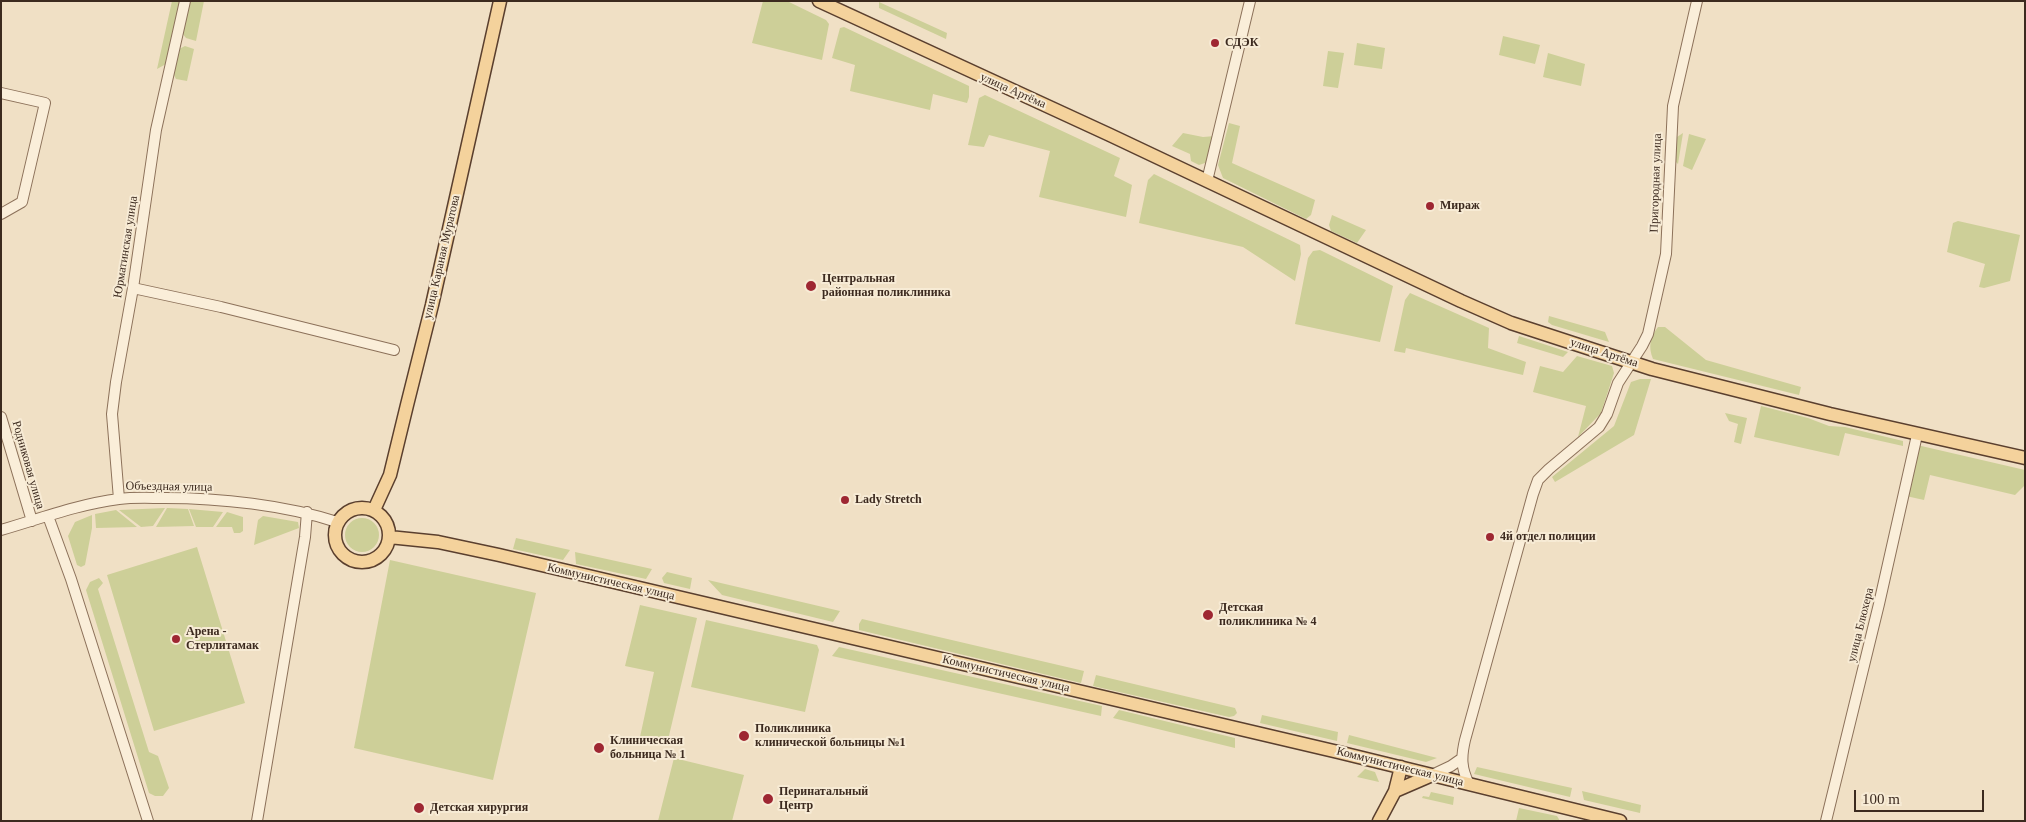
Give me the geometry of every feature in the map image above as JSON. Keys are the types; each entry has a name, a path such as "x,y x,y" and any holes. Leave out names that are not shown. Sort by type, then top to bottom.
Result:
{"main road":[{"name":"улица Караная Муратова","path":"374,510 390,475 432,305 500,1"},
{"name":"улица Артёма","path":"819,1 1208,181 1461,302 1511,323 1631,362 1758,396 1917,435 2025,458"},
{"path":"361,507 374,510 384,518 389,531 388,544 379,556 365,562 357,562 342,554 337,548 334,531 337,522 342,516 354,508 361,507"},
{"name":"Коммунистическая улица","path":"389,537 438,542 499,555 1401,767 1620,821"},
{"path":"1379,821 1395,791 1401,767"},
{"path":"1395,791 1432,775"}],"street":[{"name":"Юрматинская улица","path":"119,499 112,414 116,382 133,288 156,130 186,1"},
{"path":"1208,181 1250,1"},
{"name":"Пригородная улица","path":"1461,759 1538,480 1548,469 1599,427 1607,414 1618,382 1648,334 1666,254 1672,114 1678,77 1697,1"},
{"path":"1,92 45,103 22,202 1,214"},
{"path":"133,288 220,307 394,350"},
{"name":"Родниковая улица","path":"1,417 32,521"},
{"name":"улица Блюхера","path":"1826,821 1879,604 1917,435"},
{"name":"Объездная улица","path":"1,530 48,516 119,499 183,498 214,500 307,512 337,522"},
{"path":"257,821 305,537 307,512"},
{"path":"48,516 71,579 148,821"},
{"path":"1432,775 1461,759 1463,774 1469,784"}],"green space":[{"path":"172,1 181,1 166,64 157,69"},
{"path":"190,1 204,1 196,41 186,38 182,33"},
{"path":"763,1 787,1 826,20 829,24 822,60 752,43"},
{"path":"879,2 947,33 946,39 879,8"},
{"path":"844,27 969,86 967,103 933,94 930,110 850,91 855,65 832,58 840,28"},
{"path":"1503,36 1540,45 1535,64 1499,55"},
{"path":"1357,43 1385,48 1382,69 1354,65"},
{"path":"185,46 194,49 187,81 176,79 173,73 179,49"},
{"path":"1328,51 1344,53 1338,88 1323,86"},
{"path":"1548,53 1585,64 1581,86 1543,77"},
{"path":"985,95 1120,158 1114,176 1132,185 1126,217 1039,197 1050,151 989,135 984,147 968,145 979,98"},
{"path":"1229,123 1240,126 1232,163 1315,200 1311,215 1306,219 1223,178 1218,165"},
{"path":"1183,133 1203,137 1215,136 1208,162 1199,165 1191,161 1190,154 1172,146"},
{"path":"1683,133 1678,164 1675,161 1677,137"},
{"path":"1689,134 1706,139 1692,170 1683,166"},
{"path":"1154,174 1300,245 1301,254 1295,281 1243,247 1139,223 1148,180"},
{"path":"1332,215 1366,230 1357,243 1331,231 1329,225"},
{"path":"1958,221 2020,235 2010,281 1984,288 1979,287 1985,264 1947,252 1953,223"},
{"path":"1320,250 1393,286 1380,342 1295,324 1308,258 1313,251"},
{"path":"1410,293 1489,328 1488,348 1526,362 1523,375 1406,348 1405,353 1394,351 1405,300"},
{"path":"1549,316 1605,332 1609,342 1552,325 1548,322"},
{"path":"1658,327 1665,327 1706,360 1801,387 1799,395 1653,359 1651,342"},
{"path":"1519,336 1568,352 1563,357 1517,343"},
{"path":"1577,356 1612,366 1614,373 1601,413 1578,437 1586,406 1533,392 1540,366 1563,372"},
{"path":"1640,379 1651,379 1634,435 1555,482 1552,477 1614,426 1631,382"},
{"path":"1761,406 1808,418 1829,426 1845,427 1903,441 1903,446 1845,433 1839,456 1754,437"},
{"path":"1725,413 1747,418 1741,444 1734,442 1738,424 1729,421"},
{"path":"1917,445 2025,470 2025,485 2015,495 1930,475 1924,500 1906,496"},
{"path":"165,508 153,526 141,527 119,510"},
{"path":"167,508 188,509 194,526 156,527"},
{"path":"189,509 223,512 213,527 196,527"},
{"path":"116,510 137,527 96,528 95,514"},
{"path":"227,512 243,517 243,531 234,533 232,527 216,527"},
{"path":"92,515 92,528 85,565 81,567 77,565 68,536 75,522"},
{"path":"263,516 298,522 299,528 254,545 258,520"},
{"path":"362,518 369,519 374,523 378,528 378,542 374,547 369,551 362,552 355,551 350,547 346,542 345,535 346,528 350,523 355,519"},
{"path":"516,538 570,550 563,560 513,549"},
{"name":"Арена - Стерлитамак","path":"197,547 245,703 154,731 107,575"},
{"path":"575,552 652,569 646,579 576,564"},
{"path":"390,560 536,593 493,780 354,748"},
{"path":"667,572 692,578 690,589 664,583 662,578"},
{"path":"99,578 103,583 98,589 149,752 158,756 169,788 163,796 155,796 149,793 86,590 90,582"},
{"path":"708,580 840,611 833,622 722,595"},
{"path":"640,605 697,618 667,744 640,737 654,672 625,666"},
{"path":"862,619 1084,671 1081,683 859,630 859,624"},
{"path":"706,620 817,645 819,650 805,712 691,687"},
{"path":"839,647 1102,706 1101,716 832,656"},
{"path":"1096,675 1235,708 1237,713 1229,717 1093,686"},
{"path":"1119,710 1235,738 1235,748 1113,718"},
{"path":"1262,715 1338,732 1337,741 1260,723"},
{"path":"1349,735 1437,758 1426,762 1347,743"},
{"path":"674,758 744,775 732,821 658,821"},
{"path":"1477,767 1572,788 1570,797 1474,774"},
{"path":"1365,769 1375,772 1379,782 1357,777"},
{"path":"1582,791 1641,805 1640,813 1584,800"},
{"path":"1431,792 1454,797 1453,805 1422,798 1423,796 1429,797"},
{"path":"1519,808 1557,816 1560,821 1516,821"}],"place":[{"name":"СДЭК","path":"1215,43"},
{"name":"Мираж","path":"1430,206"},
{"name":"Центральная районная поликлиника","path":"811,286"},
{"name":"Lady Stretch","path":"845,500"},
{"name":"4й отдел полиции","path":"1490,537"},
{"name":"Детская поликлиника № 4","path":"1208,615"},
{"name":"Арена - Стерлитамак","path":"176,639"},
{"name":"Поликлиника клинической больницы №1","path":"744,736"},
{"name":"Клиническая больница № 1","path":"599,748"},
{"name":"Перинатальный Центр","path":"768,799"},
{"name":"Детская хирургия","path":"419,808"}]}
